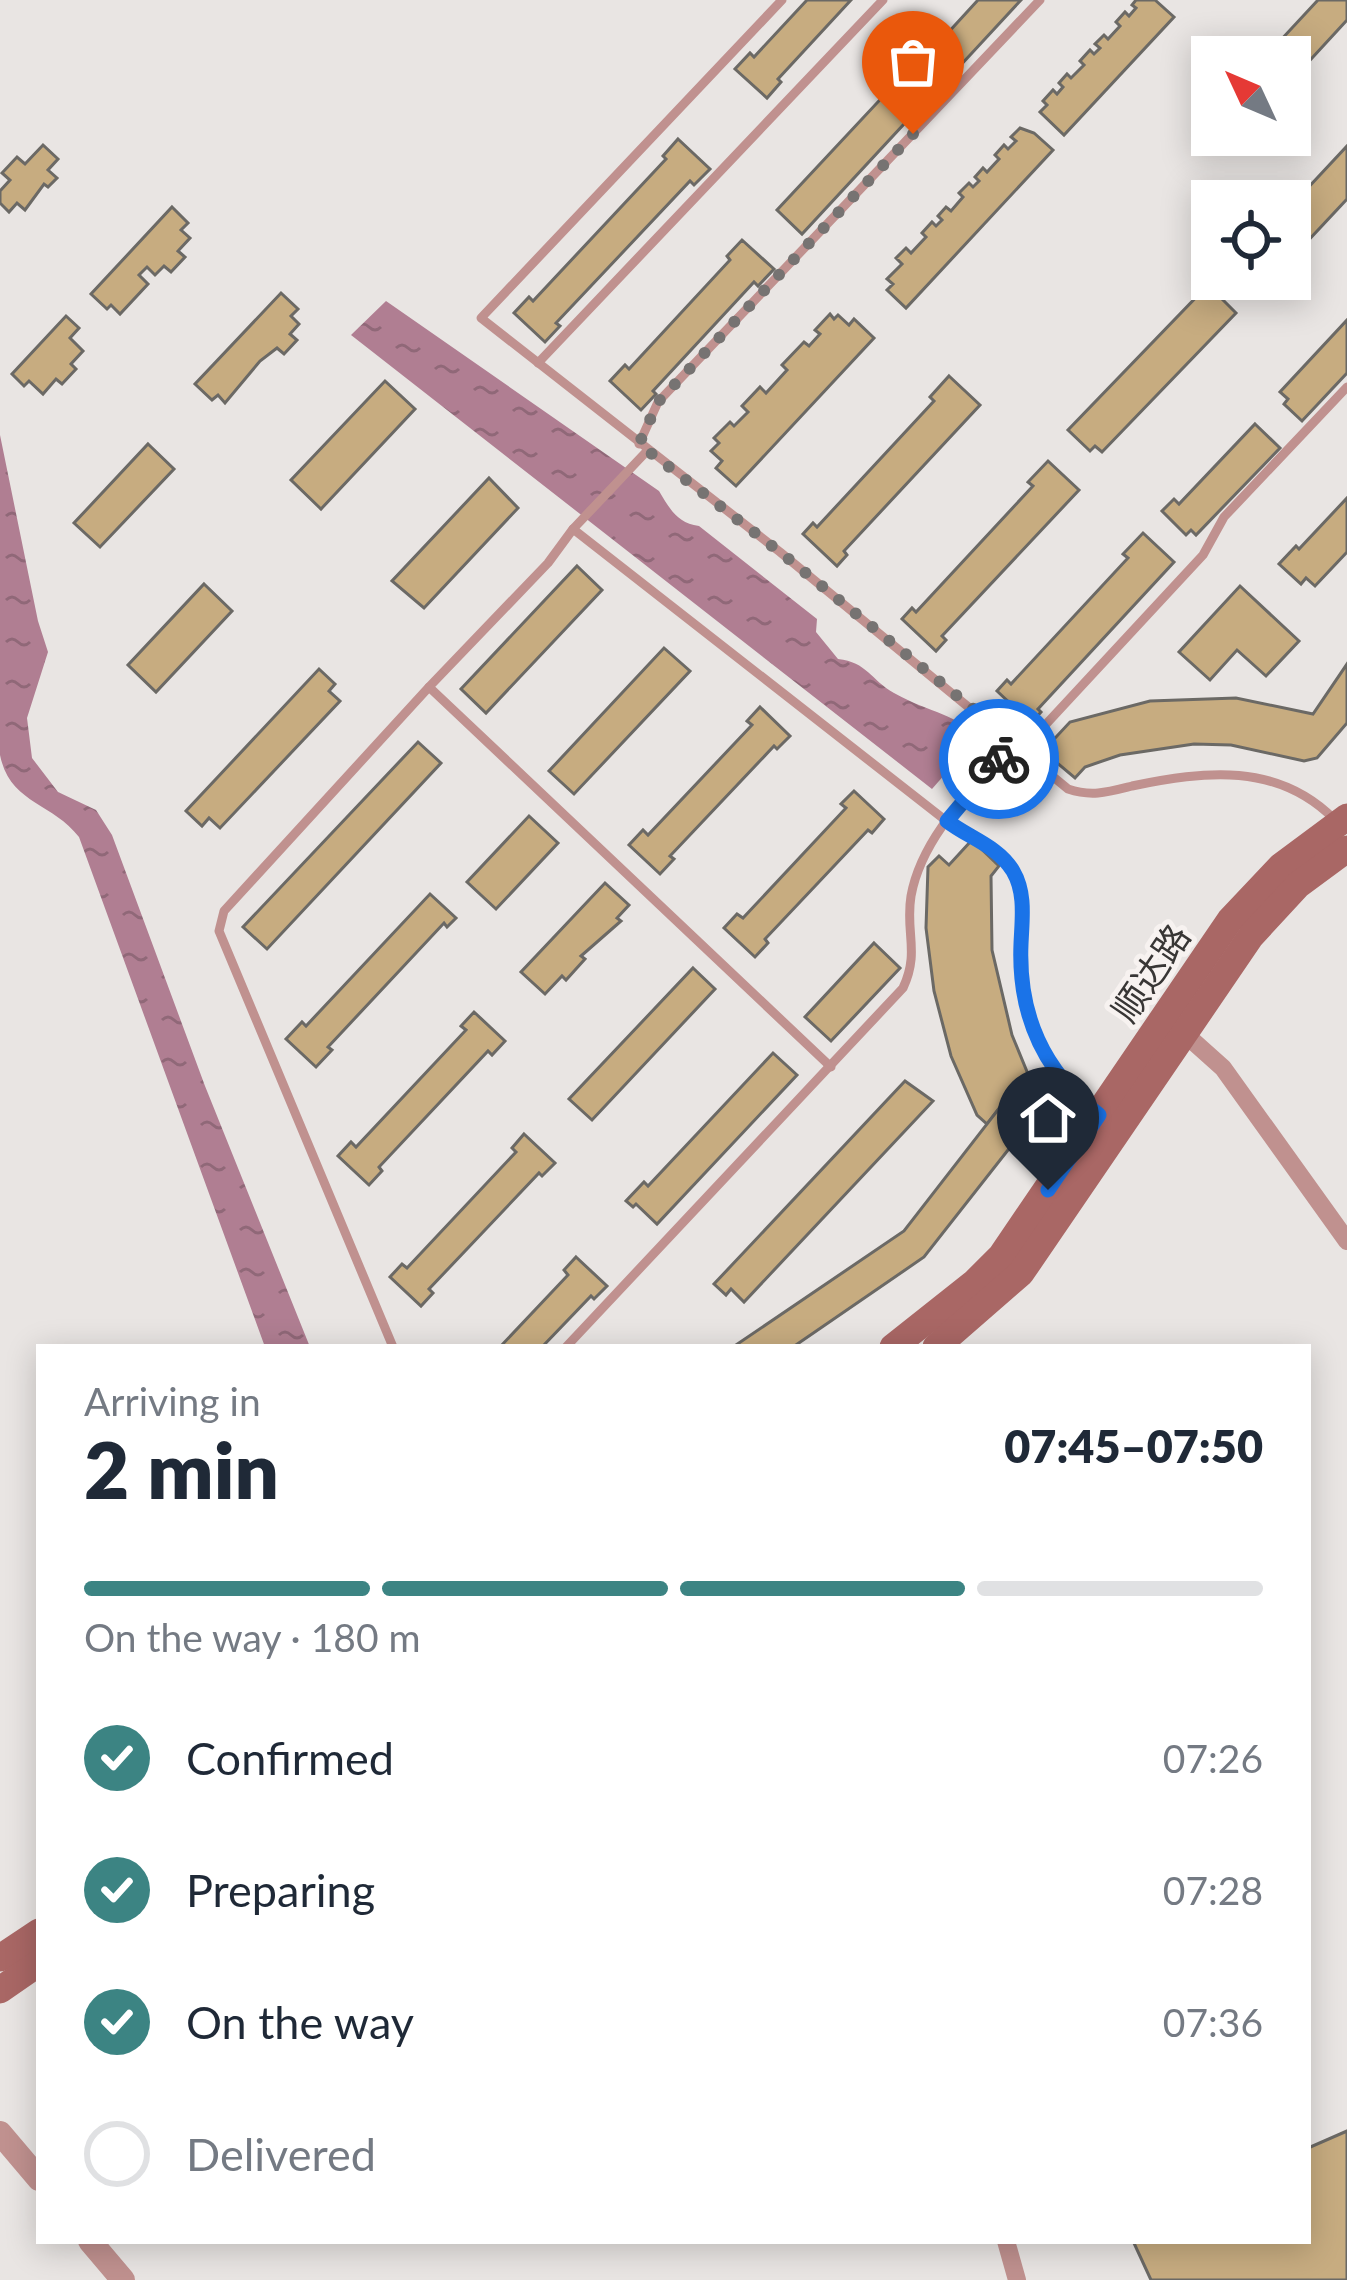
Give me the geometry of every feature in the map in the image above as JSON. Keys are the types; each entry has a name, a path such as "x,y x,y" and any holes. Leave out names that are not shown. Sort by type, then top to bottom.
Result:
{"main road":[{"name":"顺达路","path":"939,1344 1021,1273 1251,936 1344,829"},
{"name":"顺达路","path":"897,1344 1001,1256 1231,920 1281,866 1344,829"},
{"path":"0,1958 36,1934"},
{"path":"0,1990 36,1965"}],"street":[{"path":"1185,1034 1223,1068 1347,1241"},
{"path":"0,2132 36,2176"},
{"path":"92,2244 122,2280"},
{"path":"1007,2244 1017,2280"}],"lane":[{"path":"782,0 481,318 780,552 1068,789 1085,795 1201,773 1225,773 1286,785 1319,804 1344,829"},
{"path":"538,363 883,0"},
{"path":"392,1344 219,931 224,911 548,563 643,448 658,402 1040,0"},
{"path":"569,1344 903,988 912,968 910,904 915,878 947,821 1203,555 1224,517 1347,387"},
{"path":"573,529 947,821 999,852 1018,881 1023,902 1020,974 1037,1044 1073,1095 1099,1115"},
{"path":"429,686 831,1067"}],"water":[{"path":"386,301 659,491 680,518 699,526 817,619 816,632 838,659 862,668 894,693 953,719 987,745 961,772 953,765 932,789 351,335"},
{"path":"0,435 48,652 27,718 32,758 58,792 96,810 112,835 205,1086 309,1344 264,1344 79,837 13,784 0,755"}],"building":[{"path":"807,0 851,0 778,79 781,82 767,98 735,69 750,53 754,57"},
{"path":"978,0 1021,0 947,80 924,59"},
{"path":"1136,0 1155,0 1174,17 1064,135 1040,112 1047,105 1043,101 1053,90 1057,94 1067,74 1071,78 1084,65 1080,61 1090,50 1094,54 1100,48 1095,44 1104,35 1108,39 1125,12 1129,16 1136,8 1132,5"},
{"path":"1318,0 1347,0 1347,20 1311,59 1311,36 1285,36"},
{"path":"904,74 929,97 802,234 777,210"},
{"path":"1020,128 1034,133 1053,150 906,308 887,290 893,284 887,279 902,264 896,258 906,248 911,253 932,222 936,226 946,207 951,211 963,197 959,193 969,183 973,187 983,168 987,172 999,159 995,155 1004,145 1008,149 1016,141 1011,137"},
{"path":"678,139 710,169 694,185 690,181 556,323 560,326 545,342 514,313 529,297 533,301 666,159 663,156"},
{"path":"43,145 58,159 48,170 57,178 48,187 44,184 25,210 17,203 9,212 0,203 0,191 10,180 2,173 17,157 25,164"},
{"path":"1347,146 1347,199 1311,238 1311,185"},
{"path":"172,207 188,223 181,230 190,238 178,251 185,257 171,272 164,266 155,275 147,267 139,275 148,284 120,314 111,305 107,309 91,294"},
{"path":"742,240 774,269 758,286 754,282 641,410 610,381 625,365 629,369 730,260 727,256"},
{"path":"281,293 298,309 291,316 299,324 290,334 297,340 284,354 277,348 260,361 225,403 218,395 212,400 195,384"},
{"path":"1194,300 1223,300 1236,313 1102,452 1095,446 1090,451 1068,430"},
{"path":"830,314 849,325 854,319 874,338 736,486 716,468 722,461 711,451 719,443 714,438 748,412 742,406 760,387 766,393 787,370 782,365 804,342 809,346 820,334 815,330"},
{"path":"66,316 79,328 70,338 83,351 71,364 76,369 62,384 56,379 43,394 29,381 24,386 12,374"},
{"path":"1347,320 1347,373 1302,421 1284,404 1288,399 1280,392"},
{"path":"949,376 980,405 844,551 847,555 837,566 803,534 813,523 817,527 934,401 930,397"},
{"path":"385,381 415,409 321,509 291,480"},
{"path":"1255,424 1280,448 1196,535 1191,530 1186,535 1162,511 1174,499 1179,504"},
{"path":"148,444 174,469 100,547 74,523"},
{"path":"1048,461 1079,490 942,636 946,640 936,651 902,619 912,608 916,612 1033,486 1028,482"},
{"path":"489,478 518,508 424,608 392,581"},
{"path":"1347,498 1347,552 1315,586 1306,578 1301,584 1279,564"},
{"path":"1143,533 1174,562 1038,709 1041,712 1031,723 997,691 1007,680 1011,684 1128,558 1123,554"},
{"path":"577,566 602,590 486,713 461,689"},
{"path":"204,584 232,611 156,692 128,665"},
{"path":"1240,586 1299,641 1266,676 1237,650 1210,680 1179,652"},
{"path":"664,648 690,671 574,794 549,771"},
{"path":"1347,664 1347,723 1317,758 1304,761 1231,745 1194,744 1120,755 1085,767 1075,778 1043,751 1070,722 1150,701 1236,698 1313,714"},
{"path":"319,669 335,684 329,691 340,701 220,828 209,818 202,826 186,811"},
{"path":"760,707 790,736 777,749 774,746 670,856 674,859 660,874 629,845 643,830 648,835 752,725 747,721"},
{"path":"418,742 441,763 267,949 243,927"},
{"path":"854,791 884,819 872,833 868,830 765,939 768,943 755,957 724,928 737,914 743,918 846,808 841,804"},
{"path":"529,816 558,843 496,909 467,882"},
{"path":"972,840 999,866 991,876 992,950 1012,1035 1037,1096 1030,1122 1004,1102 987,1124 977,1115 951,1056 934,991 926,928 928,867 939,856 949,865"},
{"path":"605,883 629,905 617,918 621,921 581,956 585,959 566,980 562,976 545,994 521,972"},
{"path":"430,894 456,918 447,927 444,923 328,1047 332,1050 316,1067 286,1039 302,1022 306,1026"},
{"path":"874,943 900,968 831,1041 805,1017"},
{"path":"693,968 715,989 592,1120 569,1099"},
{"path":"474,1012 505,1041 492,1055 488,1051 379,1167 382,1171 369,1185 338,1156 351,1142 356,1147 466,1030 461,1026"},
{"path":"773,1053 797,1075 657,1224 626,1201 644,1182 648,1186"},
{"path":"905,1081 933,1101 744,1302 731,1289 726,1295 714,1284"},
{"path":"1004,1102 1030,1122 924,1257 797,1344 737,1344 904,1231"},
{"path":"524,1134 555,1163 542,1176 539,1173 429,1289 433,1293 421,1306 390,1277 402,1264 407,1268 516,1152 512,1148"},
{"path":"576,1257 607,1286 594,1299 591,1296 545,1344 503,1344 568,1275 564,1270"},
{"path":"1347,2131 1347,2280 1151,2280 1134,2244 1311,2244 1311,2147"}],"way so far":[{"path":"913,134 658,402 639,444 1014,742 999,759"}],"route":[{"path":"999,759 947,821 999,852 1018,881 1023,902 1020,974 1037,1044 1073,1095 1099,1115 1048,1190"}]}
